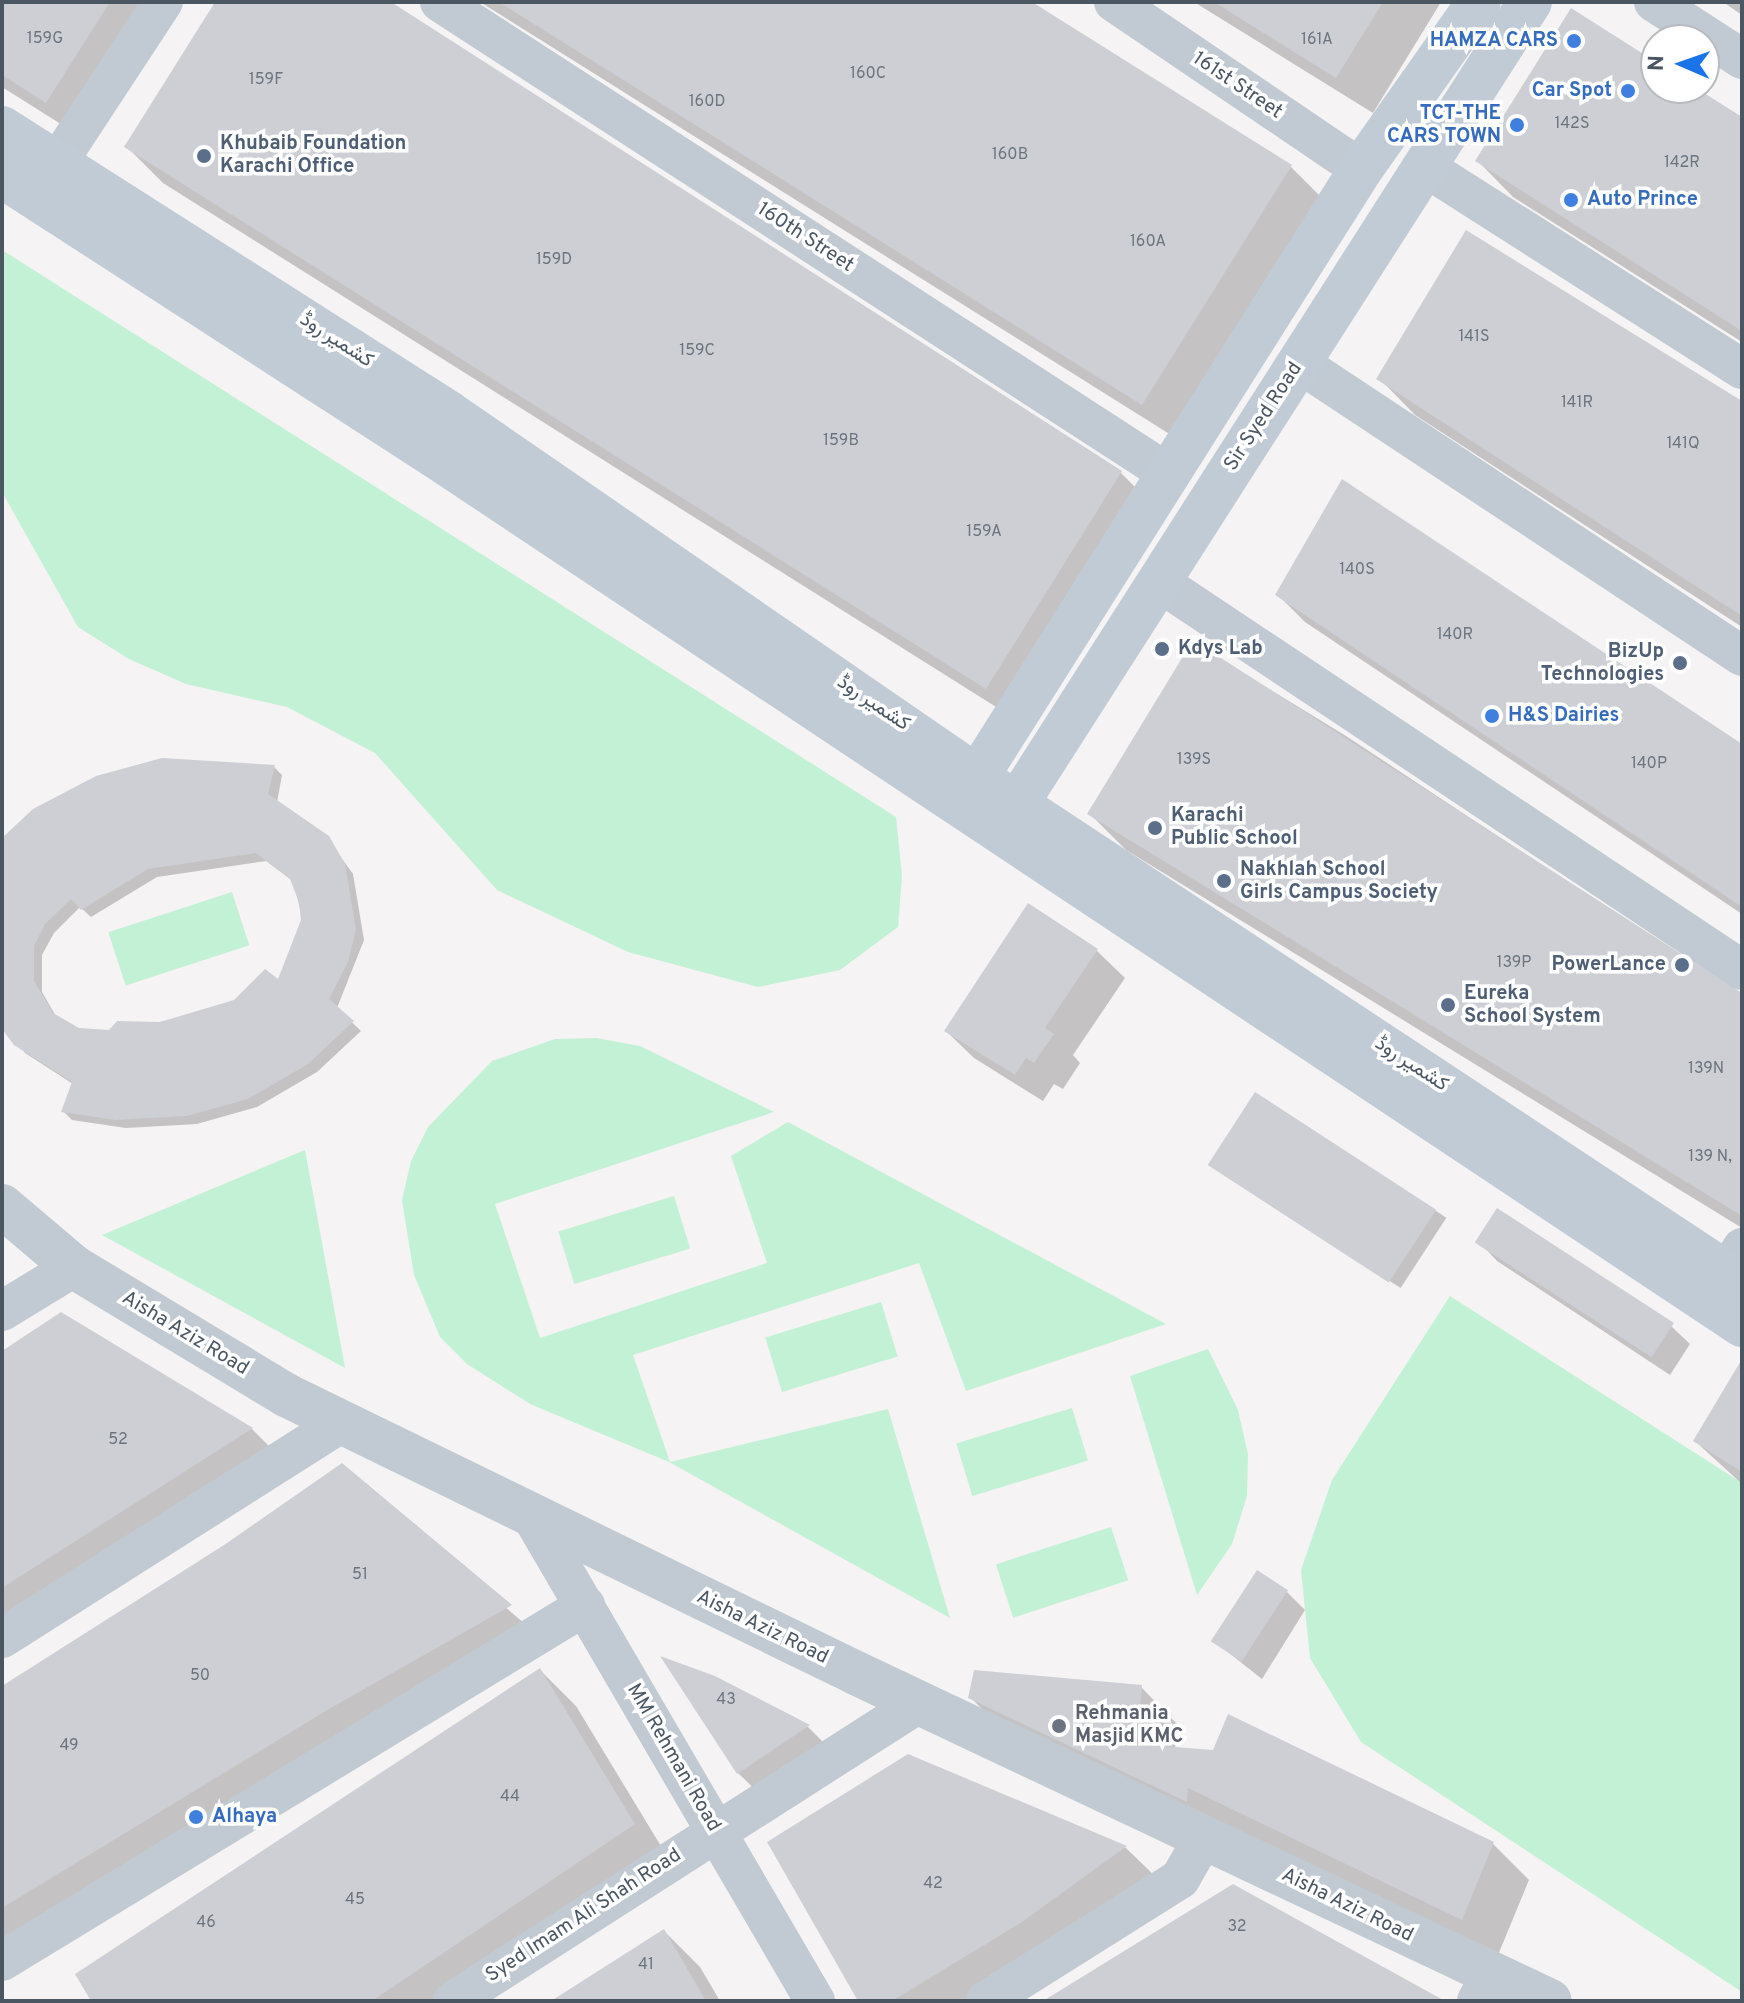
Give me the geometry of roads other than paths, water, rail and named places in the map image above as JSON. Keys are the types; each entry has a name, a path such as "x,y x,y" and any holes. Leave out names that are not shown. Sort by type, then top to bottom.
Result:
{"main road":[{"path":"969,790 1208,416 1361,169 1479,2"},
{"name":"Sir Syed Road","path":"1008,818 1425,167 1512,8"},
{"name":"کشمیر روڈ","path":"2,128 31,179 449,413 1008,818 1742,1325"},
{"path":"1208,416 1247,442"},
{"name":"کشمیر روڈ","path":"1008,818 1737,1268"}],"street":[{"path":"31,179 163,2"},
{"name":"160th Street","path":"440,2 1169,474"},
{"name":"161st Street","path":"1114,2 1361,169"},
{"path":"1654,2 1742,59"},
{"path":"1425,167 1742,369"},
{"path":"1299,363 1742,656"},
{"path":"1159,582 1742,970"},
{"name":"Aisha Aziz Road","path":"2,1206 74,1267 286,1395 919,1703 1204,1837 1484,1988 1550,2001"},
{"path":"2,1311 74,1267"},
{"path":"2,1638 342,1422"},
{"name":"MM Rehmani Road","path":"531,1515 815,2001"},
{"path":"2,1961 585,1606"},
{"name":"Syed Imam Ali Shah Road","path":"453,2001 919,1703"},
{"path":"986,2001 1180,1879 1204,1837"}],"place":[{"name":"HAMZA CARS","path":"1574,41"},
{"name":"Car Spot","path":"1628,91"},
{"name":"TCT-THE CARS TOWN","path":"1517,125"},
{"name":"Khubaib Foundation Karachi Office","path":"204,156"},
{"name":"Auto Prince","path":"1571,200"},
{"name":"Kdys Lab","path":"1162,649"},
{"name":"BizUp Technologies","path":"1680,663"},
{"name":"H&S Dairies","path":"1492,716"},
{"name":"Karachi Public School","path":"1155,828"},
{"name":"Nakhlah School Girls Campus Society","path":"1224,881"},
{"name":"PowerLance","path":"1682,965"},
{"name":"Eureka School System","path":"1448,1005"},
{"name":"Rehmania Masjid KMC","path":"1059,1726"},
{"name":"Alhaya","path":"196,1817"}]}
